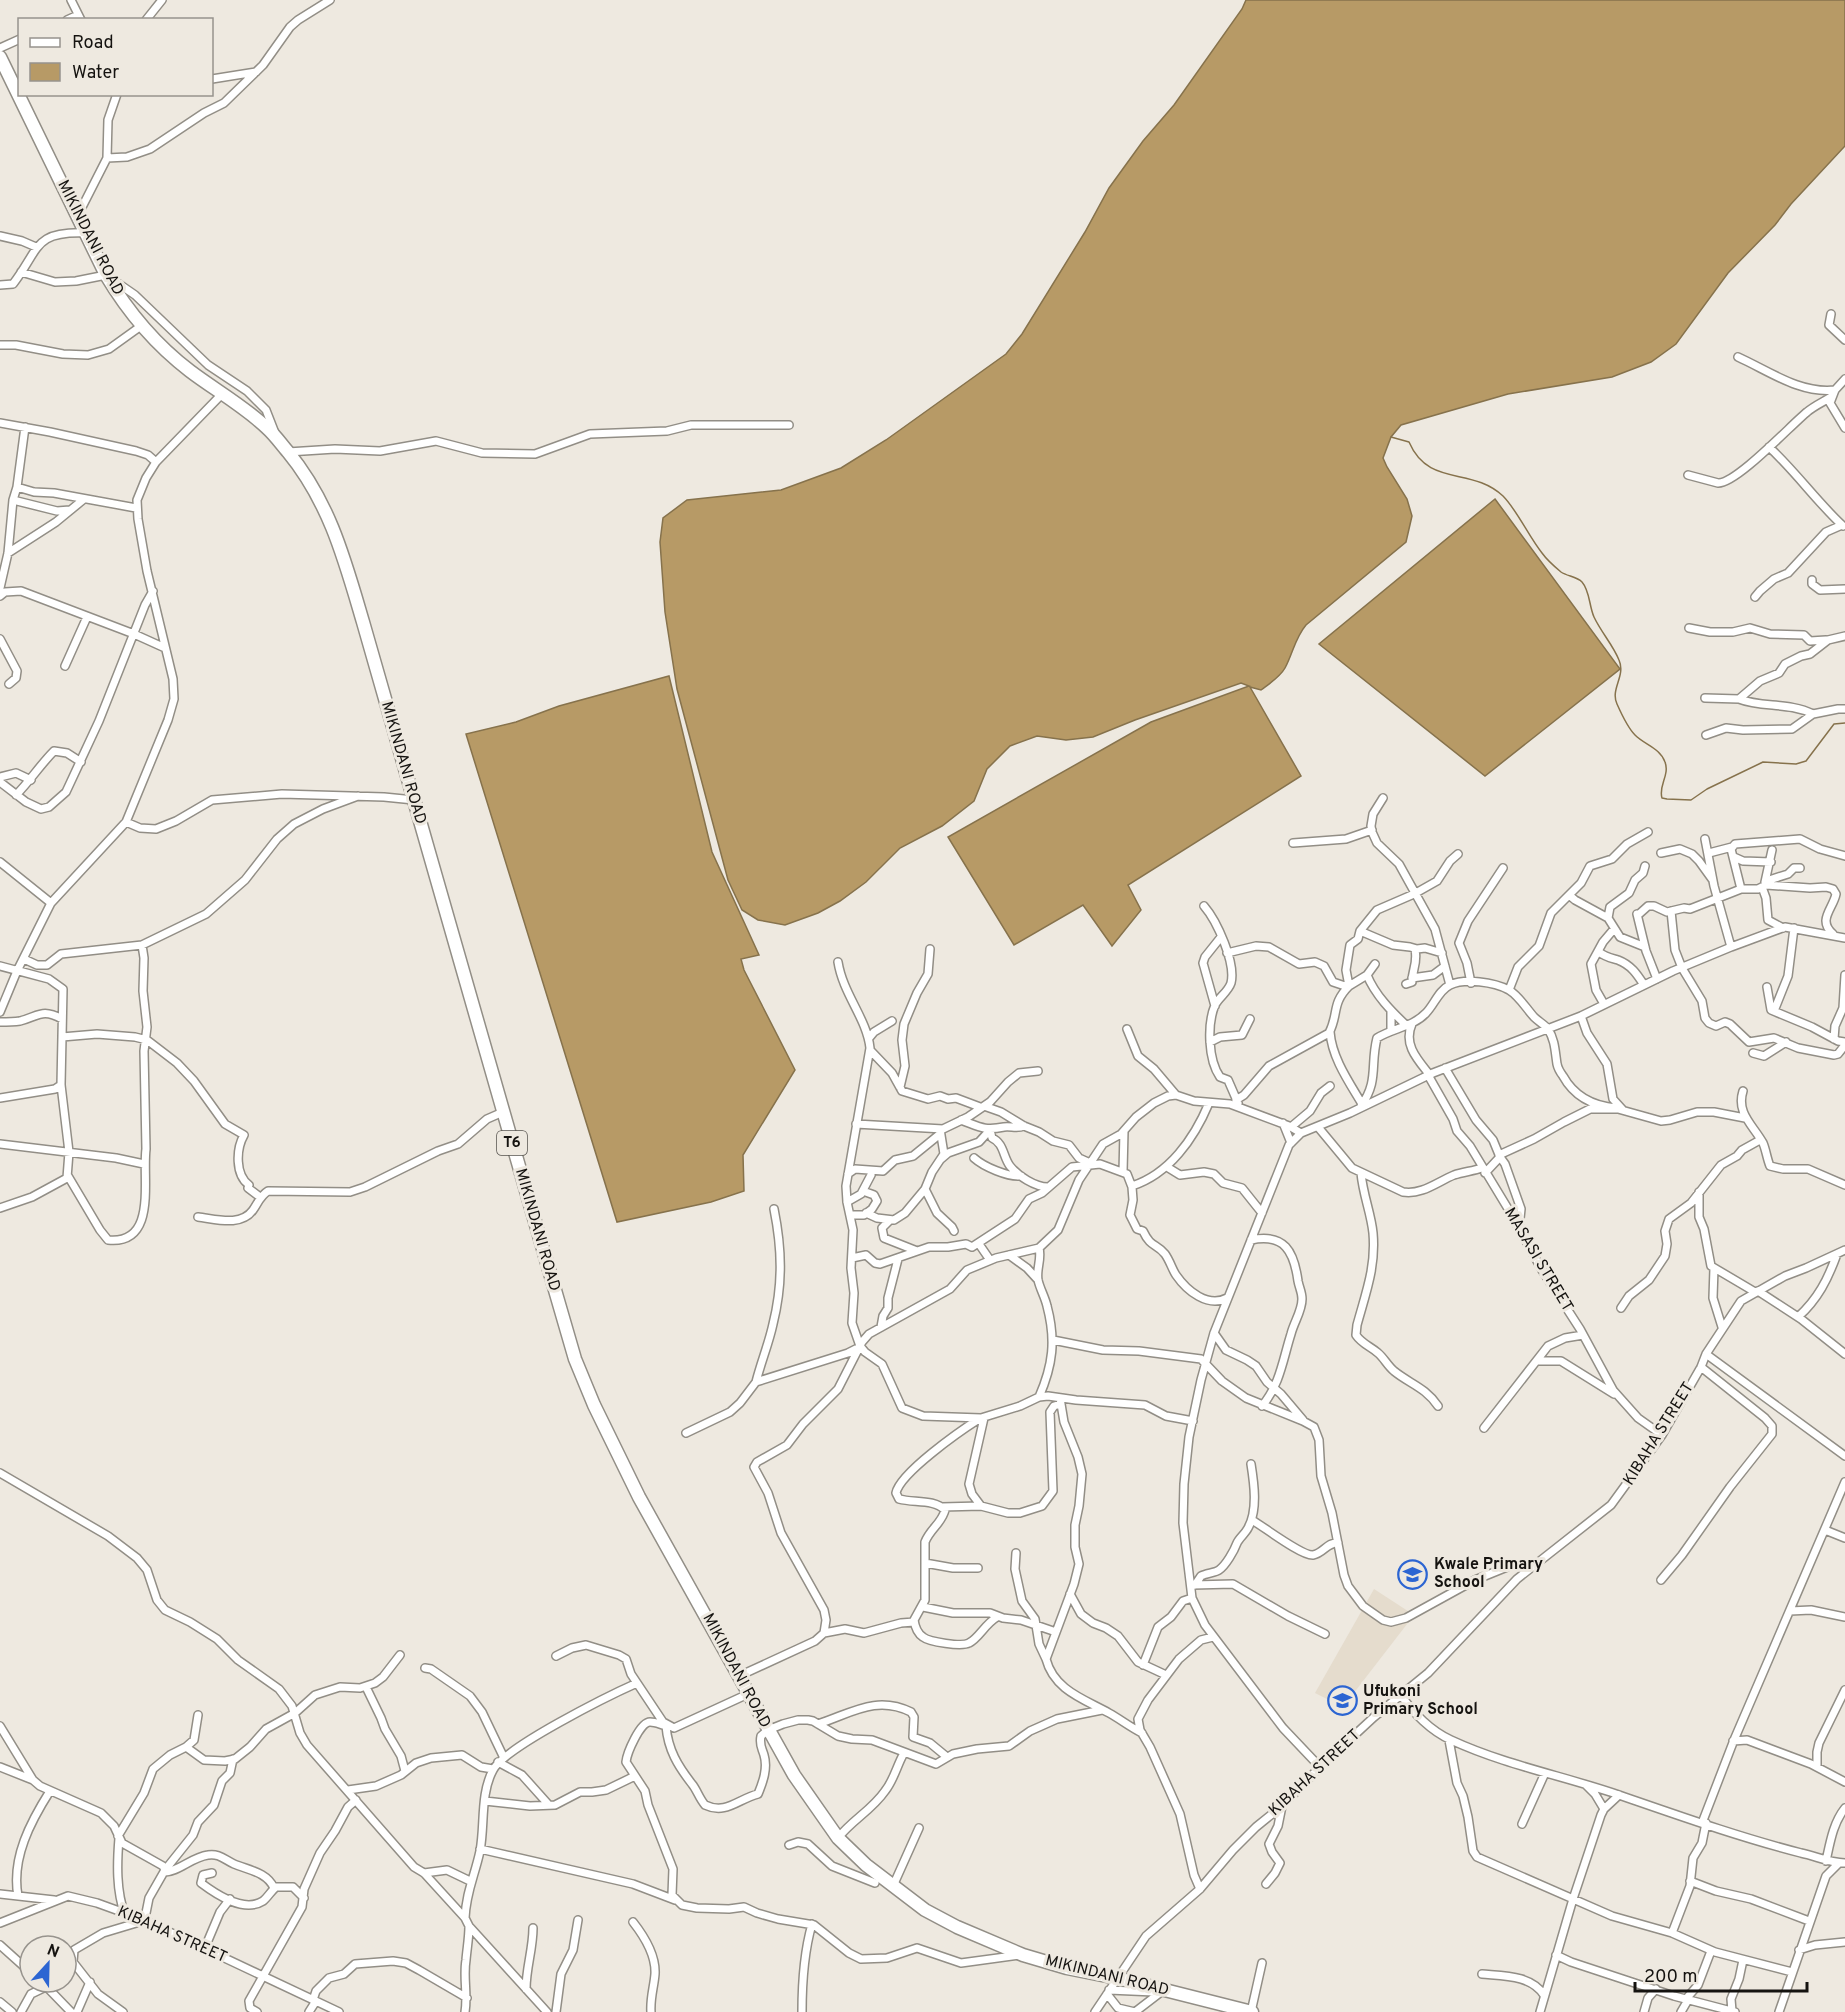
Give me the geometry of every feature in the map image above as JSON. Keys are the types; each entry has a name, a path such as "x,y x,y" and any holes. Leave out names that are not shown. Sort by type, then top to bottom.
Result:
{"highway":[{"name":"MIKINDANI ROAD","path":"0,57 18,91"},
{"name":"MIKINDANI ROAD","path":"20,96 106,275 141,326 172,357 251,414 276,436 303,469 326,511 345,560 575,1359 594,1405 639,1497 768,1730 815,1808 838,1838 893,1887 925,1910 957,1927 1023,1954 1067,1968 1117,1978 1161,1992 1251,2012"}],"street":[{"path":"71,0 79,17"},
{"path":"148,18 162,0"},
{"path":"107,158 127,157 150,149 204,113 224,103 263,65 290,27 330,0"},
{"path":"0,48 18,40"},
{"path":"213,80 256,72"},
{"path":"77,216 107,158 108,120 116,96"},
{"path":"0,285 13,284 36,247 53,235 70,232 86,233"},
{"path":"0,236 36,247"},
{"path":"21,272 55,282 76,281 106,275 135,295 208,365 247,391 266,410 276,436"},
{"path":"1831,314 1829,325 1845,340"},
{"path":"0,345 16,345 63,354 88,355 109,349 141,326"},
{"path":"1738,357 1799,386 1813,390 1835,390"},
{"path":"1688,475 1722,483 1756,459 1807,412 1831,397 1845,379"},
{"path":"0,1012 17,971 51,903 126,822 171,709 174,699 173,679 147,571 136,508 140,492 156,462 222,394"},
{"path":"1831,397 1831,405 1845,428"},
{"path":"0,423 136,451 148,455 156,462"},
{"path":"288,452 335,449 380,452 435,441 482,453 535,454 590,434 667,431 691,425 789,425"},
{"path":"0,588 8,553 13,500 17,487 25,427"},
{"path":"1769,447 1844,526"},
{"path":"17,487 34,492 54,493 136,508"},
{"path":"8,553 57,522 84,499"},
{"path":"13,500 57,511 70,510"},
{"path":"1755,597 1774,579 1788,573 1826,532 1844,526"},
{"path":"1812,580 1812,584 1820,590 1845,589"},
{"path":"0,596 5,592 21,591 165,648"},
{"path":"0,782 16,795 37,807 49,807 66,792 81,762 145,605 153,591"},
{"path":"65,666 87,617"},
{"path":"1689,628 1722,633 1750,628 1770,634 1804,635 1810,641 1845,636"},
{"path":"0,639 17,671 16,678 9,684"},
{"path":"1738,699 1760,681 1779,673 1785,664 1810,654 1827,640"},
{"path":"1705,698 1738,699 1754,704 1788,706 1813,714"},
{"path":"1706,735 1726,728 1792,729 1813,714 1845,709"},
{"path":"16,795 31,780 39,766 56,751 67,753 81,762"},
{"path":"0,777 16,773 31,780"},
{"path":"126,822 140,828 156,829 176,821 206,802 220,798 282,794 414,800"},
{"path":"24,959 38,965 47,965 61,954 142,945 206,914 245,880 277,839 294,824 323,809 358,796"},
{"path":"1383,798 1372,814 1372,830 1377,843 1399,864 1435,929 1450,986"},
{"path":"1293,843 1346,839 1372,830"},
{"path":"1509,990 1518,967 1539,946 1551,913 1581,883 1591,864 1612,859 1627,844 1648,832"},
{"path":"1705,839 1712,879 1731,947"},
{"path":"1697,858 1740,843 1796,839 1845,856"},
{"path":"1732,847 1741,889"},
{"path":"1661,853 1680,849 1692,854 1712,879"},
{"path":"1772,850 1764,884 1768,920 1783,928"},
{"path":"1348,987 1346,970 1350,945 1358,939 1360,931 1377,910 1437,881 1450,861 1458,854"},
{"path":"1734,857 1743,861 1771,862"},
{"path":"0,862 51,903"},
{"path":"1608,918 1610,908 1629,893 1645,866"},
{"path":"1471,982 1459,943 1468,921 1503,868"},
{"path":"1657,979 1645,947 1637,914 1646,907 1652,905 1666,912 1690,909 1741,889 1764,884 1788,874 1794,868 1800,868"},
{"path":"1764,884 1833,889 1836,896 1829,909 1826,929 1834,936"},
{"path":"1569,895 1608,918 1623,939 1645,947"},
{"path":"1204,906 1216,922 1231,965 1230,985 1215,1006"},
{"path":"1671,911 1674,946 1682,968 1702,1001 1704,1014 1709,1023 1716,1026 1725,1022 1730,1024 1749,1042 1774,1038 1798,1048 1838,1054 1845,1043 1770,1008 1767,987"},
{"path":"1320,1767 1283,1728 1205,1625 1192,1598 1193,1585 1185,1542 1184,1484 1193,1421 1205,1365 1227,1298 1287,1148 1301,1133 1428,1075 1581,1016 1657,979 1731,947 1783,928 1794,928 1844,939"},
{"path":"1774,1011 1788,976 1794,928"},
{"path":"1604,1004 1596,990 1590,966 1603,942 1614,929"},
{"path":"1360,931 1393,945 1415,949 1425,948 1442,953"},
{"path":"1221,937 1203,963 1215,1006 1210,1042 1216,1072 1220,1077 1228,1080 1238,1103"},
{"path":"0,966 49,980 58,987 61,986 64,992 62,1085 69,1152 68,1176 100,1230 108,1240 112,1241 133,1234 144,1216 146,1149 144,1051 147,1040 142,945"},
{"path":"1227,953 1256,946 1269,947 1299,963 1315,963 1324,966 1333,982 1348,987"},
{"path":"900,1087 905,1066 902,1040 904,1024 917,993 928,975 930,949"},
{"path":"1406,984 1412,983 1412,971 1418,962 1415,949"},
{"path":"1599,952 1630,966 1644,985"},
{"path":"838,962 845,989 869,1038 870,1050 848,1173 847,1202 854,1230 851,1268 854,1293 852,1323 860,1347 882,1364 902,1408 923,1416 982,1418"},
{"path":"1361,1106 1333,1049 1330,1032 1336,1003 1348,987 1367,975 1375,964"},
{"path":"1412,978 1433,975 1445,966"},
{"path":"1367,975 1372,987 1391,1011 1410,1024"},
{"path":"1834,1039 1835,1026 1843,1008 1845,975"},
{"path":"1361,1106 1369,1095 1373,1081 1372,1066 1376,1038 1410,1024 1425,1014 1441,993 1450,986 1471,982 1509,990 1547,1028 1555,1044 1557,1067 1577,1095 1603,1107 1619,1109 1661,1121 1697,1112 1745,1118"},
{"path":"1391,1011 1391,1031"},
{"path":"0,1022 20,1021 41,1013 50,1013 62,1019"},
{"path":"1581,1016 1587,1033 1607,1064 1613,1099 1619,1109"},
{"path":"1210,1042 1220,1037 1242,1035 1250,1019"},
{"path":"869,1038 874,1032 892,1021"},
{"name":"MASASI STREET","path":"1410,1024 1409,1043 1416,1058 1453,1119 1457,1131 1485,1169 1617,1396 1638,1418 1662,1435"},
{"path":"1126,1029 1138,1056 1154,1069 1176,1095"},
{"path":"1238,1103 1269,1066 1330,1032"},
{"path":"62,1036 97,1034 135,1037 147,1040 177,1063 194,1081 225,1124 244,1135 238,1154 240,1168 249,1185 248,1188 260,1197"},
{"path":"1753,1053 1761,1056 1767,1055 1786,1042"},
{"path":"870,1050 892,1073 902,1091 927,1099 943,1096 948,1099 960,1099 974,1107 981,1106 997,1110 1053,1142 1071,1146 1079,1158 1089,1164"},
{"path":"1444,1068 1476,1120 1493,1140 1505,1164 1521,1209 1519,1228"},
{"path":"848,1173 855,1168 883,1171 895,1160 913,1156 940,1132 991,1101 1014,1075 1038,1071"},
{"path":"0,1098 55,1089 62,1085"},
{"path":"1291,1127 1310,1111 1320,1094 1330,1086"},
{"path":"1743,1091 1740,1099 1745,1118 1760,1140 1772,1167 1808,1169 1845,1185"},
{"path":"824,1633 826,1620 824,1610 781,1533 768,1493 754,1467 757,1462 787,1445 803,1424 832,1396 845,1379 866,1336 950,1289 965,1271 990,1260 1039,1248 1058,1230 1070,1199 1103,1144 1124,1131 1151,1105 1168,1096 1176,1095 1194,1101 1238,1103 1301,1133"},
{"path":"1132,1186 1155,1176 1167,1167 1197,1126 1209,1102"},
{"path":"1318,1127 1352,1167 1397,1190 1409,1192 1426,1189 1455,1175 1485,1169 1500,1156 1590,1109 1619,1109"},
{"path":"198,1217 239,1220 251,1213 260,1197 268,1191 350,1192 365,1187 425,1157 458,1144 487,1119 503,1112"},
{"path":"961,1120 990,1130 1024,1126"},
{"path":"1283,1123 1291,1143"},
{"path":"856,1124 908,1126 940,1132"},
{"path":"941,1159 948,1153 979,1142 990,1130"},
{"path":"990,1130 992,1138 998,1141 1008,1164 1035,1185 1047,1187"},
{"path":"1123,1172 1124,1131"},
{"path":"917,1251 884,1238 882,1228 890,1220 905,1213 925,1189 944,1151 940,1132"},
{"path":"1621,1308 1629,1296 1649,1280 1665,1256 1667,1244 1665,1231 1669,1219 1691,1203 1721,1165 1760,1140"},
{"path":"0,1144 116,1158 144,1164"},
{"path":"974,1158 981,1164 1005,1174 1021,1176"},
{"path":"852,1258 866,1255 875,1263 880,1264 933,1246 979,1244 1015,1219 1029,1199 1042,1193 1068,1169 1089,1164 1103,1165 1127,1174 1132,1186 1133,1200 1130,1215 1132,1221 1137,1229 1143,1230 1149,1242 1165,1254 1180,1280 1192,1292 1210,1301 1227,1298"},
{"path":"1167,1167 1180,1175 1204,1172 1214,1174 1223,1183 1242,1188 1262,1214"},
{"path":"1362,1173 1363,1192 1371,1222 1374,1264 1356,1335 1363,1343 1380,1354 1404,1379 1426,1390 1438,1406"},
{"path":"847,1202 863,1191 871,1175"},
{"path":"0,1208 49,1190 68,1176"},
{"path":"925,1189 937,1213 954,1231"},
{"path":"850,1215 866,1213 878,1200 874,1195 863,1191"},
{"path":"1700,1192 1699,1217 1709,1262 1714,1268 1798,1317 1844,1352"},
{"path":"686,1433 730,1412 756,1382 773,1325 781,1285 780,1244 774,1209"},
{"path":"866,1213 890,1220"},
{"path":"1251,1239 1269,1238 1282,1243 1288,1249 1297,1268 1301,1293 1301,1307 1290,1334 1286,1356 1275,1389 1262,1406"},
{"path":"979,1244 990,1260"},
{"path":"1038,1280 1041,1259 1039,1248"},
{"name":"KIBAHA STREET","path":"1095,2012 1146,1936 1200,1889 1256,1827 1282,1806 1320,1767 1450,1652 1517,1579 1611,1505 1662,1435 1701,1367 1706,1354 1741,1301 1785,1276 1845,1250"},
{"path":"1798,1317 1822,1290 1837,1254"},
{"path":"1009,1255 1027,1268 1038,1280 1047,1304 1053,1355 1039,1397"},
{"path":"881,1327 883,1316 888,1309 888,1297 897,1259"},
{"path":"1714,1268 1713,1298 1722,1327"},
{"path":"1214,1333 1226,1350 1252,1363 1267,1382 1304,1420 1314,1427 1318,1435 1321,1476 1332,1513 1344,1575 1357,1600 1373,1614 1391,1622 1406,1618 1475,1580 1507,1567 1522,1564 1534,1567"},
{"path":"1484,1428 1507,1401 1516,1386 1539,1361 1548,1346 1564,1338 1582,1335"},
{"path":"1053,1340 1103,1350 1125,1349 1201,1359 1233,1389 1262,1406 1304,1420"},
{"path":"756,1382 849,1353 860,1347"},
{"path":"1706,1354 1845,1456"},
{"path":"1539,1361 1562,1360 1617,1396"},
{"path":"1660,1580 1682,1555 1730,1487 1772,1434 1772,1428 1765,1418 1701,1367"},
{"path":"1060,1401 1050,1412 1053,1491 1042,1506 1020,1513 1008,1513 981,1506 942,1507 896,1497 897,1488 906,1476 940,1446 982,1418 1020,1406 1039,1397 1060,1401 1145,1405 1166,1416 1193,1421"},
{"path":"1046,1659 1078,1567 1075,1525 1082,1474 1064,1422 1060,1401"},
{"path":"981,1506 972,1494 969,1485 982,1418"},
{"path":"1193,1585 1201,1576 1217,1572 1236,1549 1252,1520 1254,1483 1251,1478 1251,1464"},
{"path":"0,1473 126,1548 147,1570 158,1600 165,1610 217,1639 238,1660 274,1684 296,1713 298,1728 303,1738 414,1866 424,1873 465,1918 469,1926 547,2012"},
{"path":"1672,1933 1690,1881 1693,1858 1702,1843 1704,1823 1733,1741 1845,1482"},
{"path":"942,1507 945,1510 944,1515 928,1534 925,1542 925,1600 914,1622 919,1633 928,1640 966,1645 985,1625 997,1617"},
{"path":"1252,1520 1308,1555 1317,1554 1330,1543 1338,1543"},
{"path":"1825,1530 1845,1538"},
{"path":"1016,1554 1015,1569 1023,1601 1034,1617 1039,1644 1050,1672 1080,1700 1142,1733"},
{"path":"925,1563 953,1568 978,1568"},
{"path":"1193,1585 1233,1584 1288,1616 1325,1634"},
{"path":"1070,1594 1081,1614 1118,1636 1136,1661 1166,1675"},
{"path":"1143,1665 1158,1627 1171,1617 1181,1603 1192,1598"},
{"path":"923,1606 955,1613 986,1613 997,1617 1014,1618 1056,1632"},
{"path":"1790,1611 1811,1610 1845,1617"},
{"path":"739,1676 815,1641 824,1633 845,1629 864,1633 901,1623 914,1622"},
{"path":"1200,1889 1194,1875 1180,1815 1138,1724 1139,1715 1166,1675 1186,1651 1201,1640 1213,1637"},
{"path":"556,1656 573,1648 586,1646 626,1659 631,1674 668,1726 670,1746 680,1771 694,1786 705,1805 713,1808 735,1806 745,1797 758,1794 764,1781 766,1764 761,1737 768,1730 798,1720 813,1721 838,1736 872,1740 934,1764 940,1763 953,1754 1008,1746 1030,1731 1057,1719 1102,1710"},
{"path":"186,1747 204,1760 233,1759 250,1747 266,1729 296,1713 315,1695 337,1687 366,1687 383,1677 400,1655"},
{"path":"425,1668 431,1669 470,1696 482,1712 501,1760 522,1775 548,1804"},
{"path":"465,1918 466,1901 480,1849 485,1801 493,1769 501,1760 567,1719 638,1683"},
{"path":"366,1687 385,1729 401,1756 405,1771"},
{"path":"1817,1767 1819,1743 1845,1690"},
{"path":"675,1900 671,1893 673,1869 671,1862 648,1805 645,1791 627,1764 626,1758 640,1729 647,1722 674,1728 748,1694"},
{"path":"1401,1695 1425,1723 1449,1740 1738,1836 1826,1861 1842,1863"},
{"path":"818,1724 866,1705 891,1705 911,1712 914,1717 913,1737 930,1743 947,1757"},
{"path":"124,1915 120,1904 118,1881 118,1837 144,1792 153,1770 170,1755 186,1747 195,1736 198,1715"},
{"path":"0,1726 33,1780"},
{"path":"1449,1740 1457,1784 1463,1796 1468,1817 1474,1855 1628,1922 1672,1933 1711,1951 1792,1971"},
{"path":"1733,1741 1747,1740 1817,1767 1845,1782"},
{"path":"838,1838 887,1790 904,1753"},
{"path":"348,1790 376,1786 396,1778 416,1763 431,1758 462,1755 481,1767 493,1769"},
{"path":"401,1756 416,1763"},
{"path":"78,1947 98,1935 144,1919 149,1898 165,1871 193,1834 200,1820 214,1805 222,1781 230,1773 233,1759"},
{"path":"0,1767 33,1780 50,1791 101,1813 114,1826 122,1843 161,1864 165,1871"},
{"path":"1522,1824 1545,1773"},
{"path":"485,1801 530,1806 557,1804 580,1792 611,1788 635,1776"},
{"path":"1585,1784 1595,1794 1604,1809"},
{"path":"18,1896 17,1876 24,1840 35,1814 50,1791"},
{"path":"1549,2011 1541,2009 1544,1995 1573,1899 1604,1809 1619,1795"},
{"path":"257,2012 248,2005 302,1907 304,1889 324,1846 348,1807 356,1800"},
{"path":"1266,1884 1275,1874 1280,1863 1269,1844 1278,1827 1282,1806"},
{"path":"1826,1861 1831,1837 1839,1816 1845,1808"},
{"path":"893,1887 919,1828"},
{"path":"789,1845 798,1842 808,1844 826,1863 875,1883"},
{"path":"480,1849 633,1884 675,1900 682,1905 697,1908 744,1907 757,1913 812,1924 849,1953 861,1959 887,1958 917,1948 961,1963 1023,1954"},
{"path":"165,1871 174,1871 182,1865 214,1854 262,1876 272,1883 274,1888"},
{"path":"1779,2012 1826,1876 1842,1863"},
{"path":"424,1873 447,1870 470,1881"},
{"path":"212,1873 205,1874 201,1883 238,1904 251,1906 264,1900 274,1888 293,1887 304,1898"},
{"path":"1690,1881 1716,1891 1751,1899 1809,1921"},
{"path":"0,1894 57,1900"},
{"name":"KIBAHA STREET","path":"0,1923 69,1896 97,1903 124,1915 144,1919 204,1950 339,2012"},
{"path":"204,1950 220,1912 230,1899"},
{"path":"556,2012 561,1974 573,1950 578,1920"},
{"path":"633,1922 643,1935 655,1968 651,1991 651,2012"},
{"path":"802,2012 806,1954 812,1924"},
{"path":"465,2012 467,1998 465,1961 469,1926"},
{"path":"526,1989 526,1972 532,1950 532,1928"},
{"path":"1799,1950 1844,1941"},
{"path":"0,1945 18,1961"},
{"path":"1681,2012 1698,1985 1711,1951"},
{"path":"1556,1955 1687,2000 1733,2012 1731,1999 1743,1960"},
{"path":"309,2012 316,1991 329,1978 344,1974 355,1964 393,1961 406,1963 467,1998"},
{"path":"1251,2012 1262,1963"},
{"path":"78,1968 106,2001 123,2012"},
{"path":"1482,1974 1520,1979 1538,1988 1544,1995"},
{"path":"77,2012 90,1982"},
{"path":"1644,2012 1647,2000 1656,1989"},
{"path":"1108,1992 1161,1992"},
{"path":"1108,1992 1118,2008 1135,2012 1161,1992"},
{"path":"21,2012 31,1994"},
{"path":"54,1994 71,2012"},
{"path":"0,2002 12,2012"}],"shaded area":[{"path":"1374,1589 1414,1615 1343,1707 1315,1693"}],"water":[{"path":"1246,0 1845,0 1845,146 1791,204 1775,225 1728,273 1676,344 1651,362 1612,377 1508,394 1401,425 1391,437 1383,458 1407,499 1412,516 1406,542 1306,625 1299,635 1285,668 1277,677 1261,690 1250,687 1301,776 1128,885 1141,910 1112,946 1083,905 1014,945 948,837 1151,722 1249,686 1241,683 1093,737 1066,740 1037,736 1010,746 987,769 974,801 942,826 900,848 866,882 840,901 818,913 785,925 758,920 742,910 728,880 677,689 665,612 660,542 663,518 687,500 781,490 841,468 886,440 1006,354 1022,334 1085,232 1109,188 1143,141 1174,105"},
{"path":"1495,499 1620,669 1485,776 1319,644"},
{"path":"669,676 712,852 759,955 741,959 744,970 795,1070 743,1155 744,1191 711,1202 617,1222 466,734 516,722 559,706"}],"waterway":[{"path":"1391,437 1409,442 1417,456 1428,466 1478,481 1503,496 1546,558 1561,572 1582,582 1587,590 1594,617 1614,649 1621,666 1615,693 1619,708 1632,732 1660,753 1665,762 1662,798 1691,800 1707,789 1763,762 1796,764 1806,761 1834,724 1845,723"}],"place":[{"name":"Kwale Primary School","path":"1413,1574"},
{"name":"Ufukoni Primary School","path":"1342,1701"}]}
